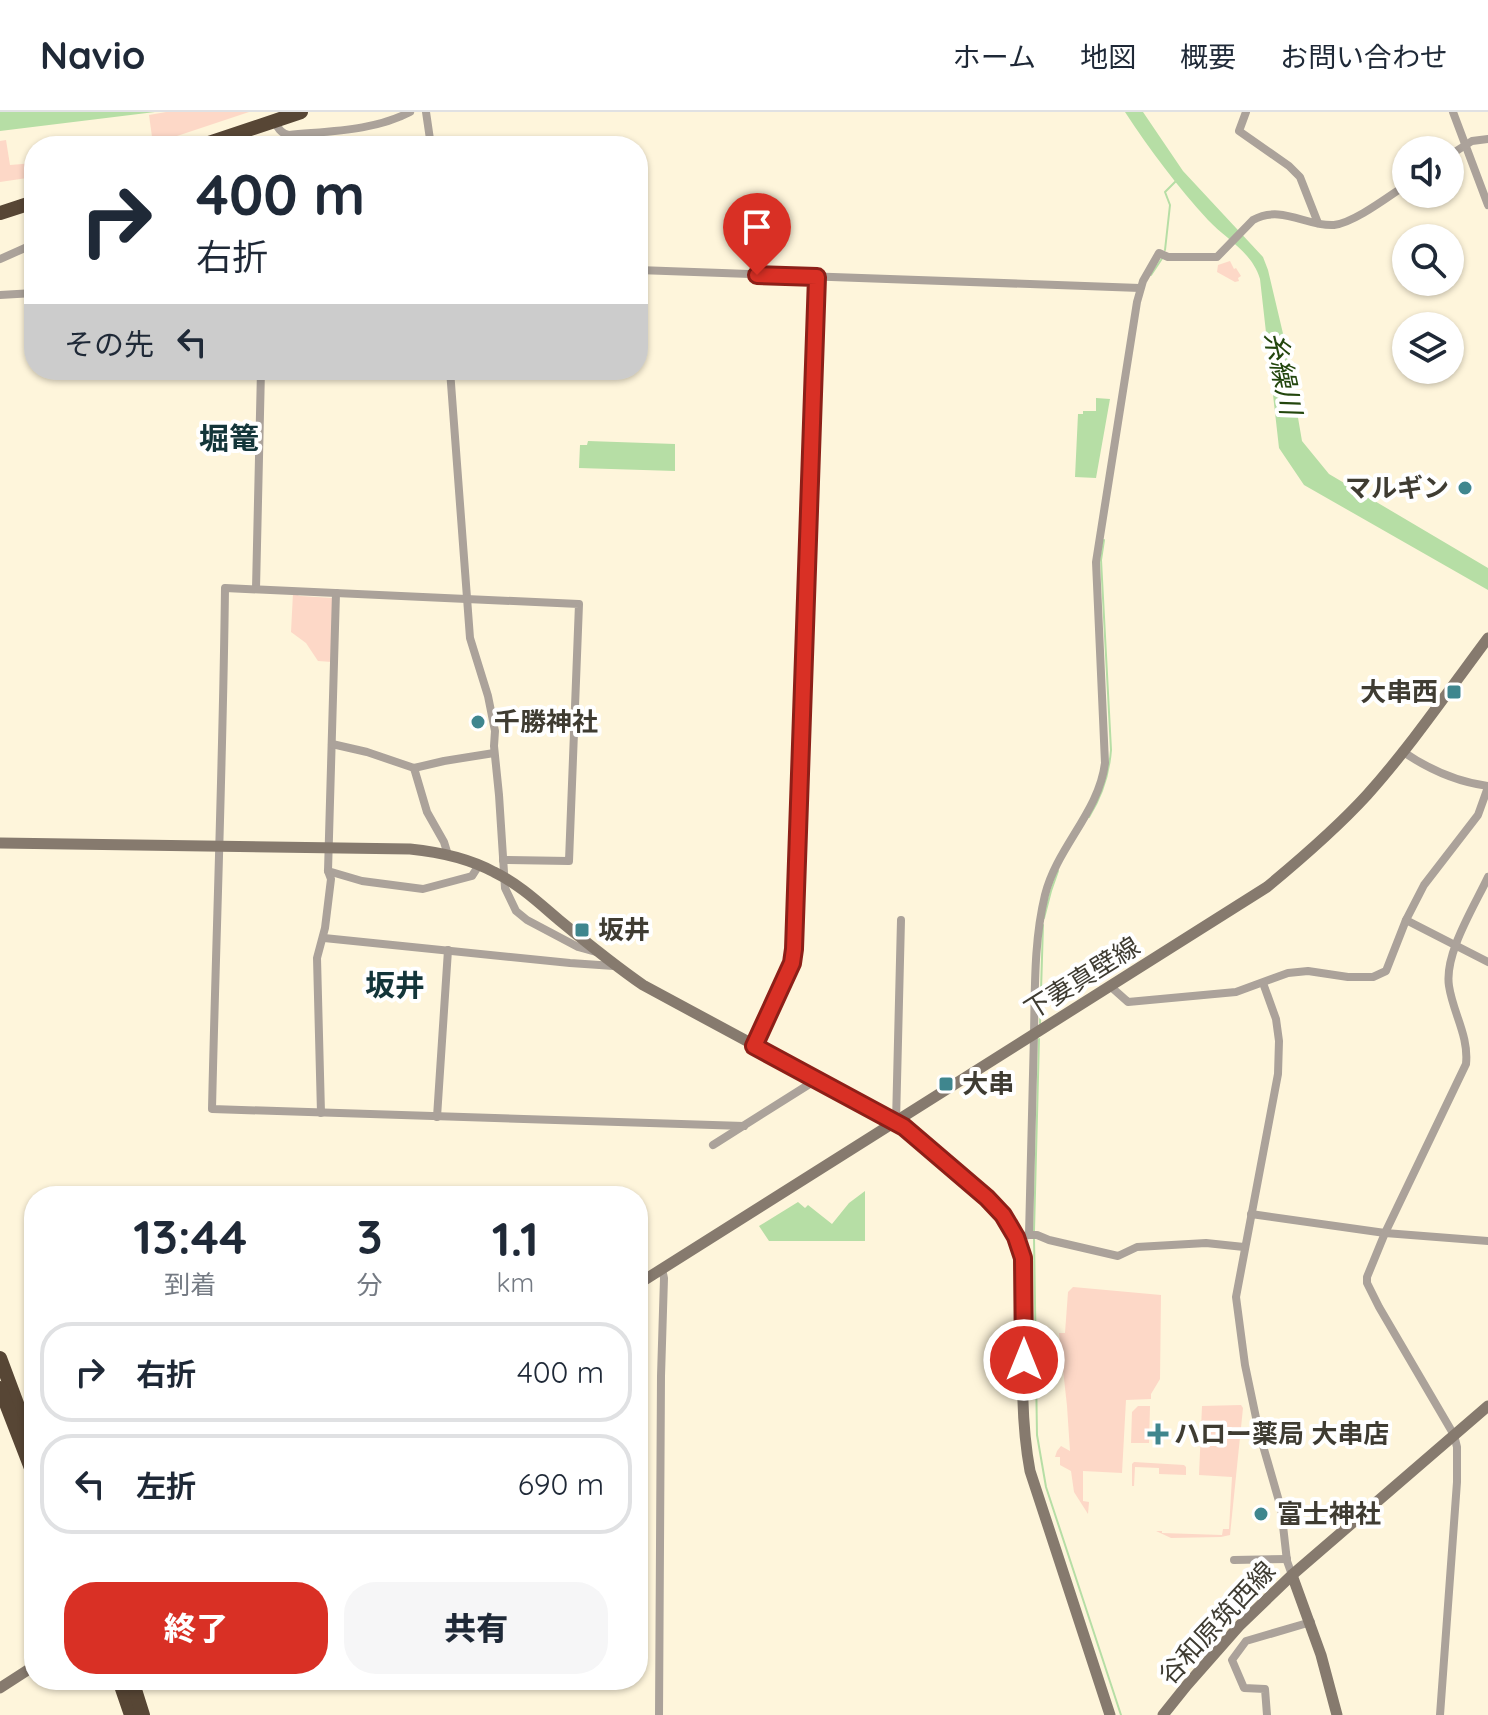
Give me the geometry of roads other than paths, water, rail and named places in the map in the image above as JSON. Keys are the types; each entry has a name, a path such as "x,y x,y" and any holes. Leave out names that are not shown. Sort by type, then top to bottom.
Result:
{"highway":[{"path":"230,136 301,112"},
{"path":"0,213 24,205"},
{"path":"0,1358 24,1422"},
{"path":"0,1388 24,1450"},
{"path":"123,1690 133,1715"},
{"path":"132,1690 133,1715"}],"main road":[{"name":"下妻真壁線","path":"648,1278 1267,887 1332,831 1370,791 1488,638"},
{"path":"0,843 410,849 448,855 504,877 614,966 669,1000 896,1122 987,1198 1008,1222 1016,1237 1024,1266 1025,1446 1030,1471 1110,1715"},
{"name":"谷和原筑西線","path":"1163,1715 1239,1626 1292,1575 1488,1406"},
{"path":"1292,1575 1311,1622 1337,1715"},
{"path":"0,1688 24,1672"}],"street":[{"path":"274,121 278,129 289,135 377,124 410,112"},
{"path":"426,112 430,136"},
{"path":"1246,112 1239,131 1300,177 1318,223"},
{"path":"1453,112 1488,205"},
{"path":"1465,144 1488,139"},
{"path":"1033,1235 1038,937 1046,892 1058,860 1094,799 1105,763 1096,562 1140,288 1159,253 1164,256 1217,257 1259,216 1292,216 1335,225 1392,194"},
{"path":"0,259 24,248"},
{"path":"648,270 1140,288"},
{"path":"754,1046 792,963 794,949 817,277"},
{"path":"0,295 24,294"},
{"path":"256,589 261,380"},
{"path":"451,380 472,646 496,739 494,753 505,888 516,911 527,920 578,947 598,952"},
{"path":"503,860 569,861 579,604 225,588 212,1109 744,1126"},
{"path":"321,1113 317,958 324,938 331,879 328,848 336,593"},
{"path":"332,744 414,768 494,753"},
{"path":"1110,986 1128,1002 1236,992 1288,973 1308,971 1373,977 1386,971 1424,885 1478,815 1488,787 1454,778 1402,751"},
{"path":"414,768 427,812 448,855"},
{"path":"328,871 362,881 423,889 472,876 479,865"},
{"path":"1440,1715 1457,1447 1454,1435 1367,1283 1367,1277 1466,1064 1468,1049 1448,983 1450,962 1488,877"},
{"path":"896,1122 901,920"},
{"path":"1406,920 1488,962"},
{"path":"324,938 614,966"},
{"path":"437,1117 448,950"},
{"path":"1263,983 1276,1019 1278,1074 1236,1297 1245,1365 1259,1432 1281,1508 1292,1575"},
{"path":"713,1145 816,1080"},
{"path":"1251,1214 1385,1233 1488,1241"},
{"path":"1016,1237 1033,1235 1118,1256 1137,1247 1206,1243 1244,1247"},
{"path":"659,1715 662,1269"},
{"path":"1234,1560 1287,1559"},
{"path":"1267,1715 1265,1689 1244,1688 1232,1660 1246,1641 1311,1622"}],"water":[{"path":"0,112 155,112 0,131"},
{"name":"糸繰川","path":"1125,112 1143,112 1183,171 1263,257 1285,342 1302,441 1329,474 1488,568 1488,590 1304,485 1279,448 1260,279 1256,270 1245,254 1185,194"},
{"path":"1096,398 1110,399 1096,478 1075,477 1078,414 1096,411"},
{"path":"588,441 675,444 675,471 579,468 580,445 587,445"},
{"path":"865,1191 865,1241 769,1241 759,1226 798,1202 805,1208 808,1205 832,1224 849,1203"}],"waterway":[{"path":"1165,250 1170,205 1165,192 1177,180"},
{"path":"1151,275 1163,257"},
{"path":"1089,817 1104,785 1111,750 1101,560 1104,540"},
{"path":"1044,918 1058,871"},
{"path":"1040,1023 1043,925"},
{"path":"1034,1231 1039,1039"},
{"path":"1034,1237 1037,1435 1046,1487 1121,1715"}],"place":[{"name":"マルギン","path":"1465,488"},
{"name":"大串西","path":"1454,692"},
{"name":"千勝神社","path":"478,722"},
{"name":"坂井","path":"582,930"},
{"name":"大串","path":"946,1084"},
{"name":"ハロー薬局 大串店","path":"1158,1434"},
{"name":"富士神社","path":"1261,1514"}],"district":[{"name":"堀篭","path":"229,439"},
{"name":"坂井","path":"395,986"}]}
